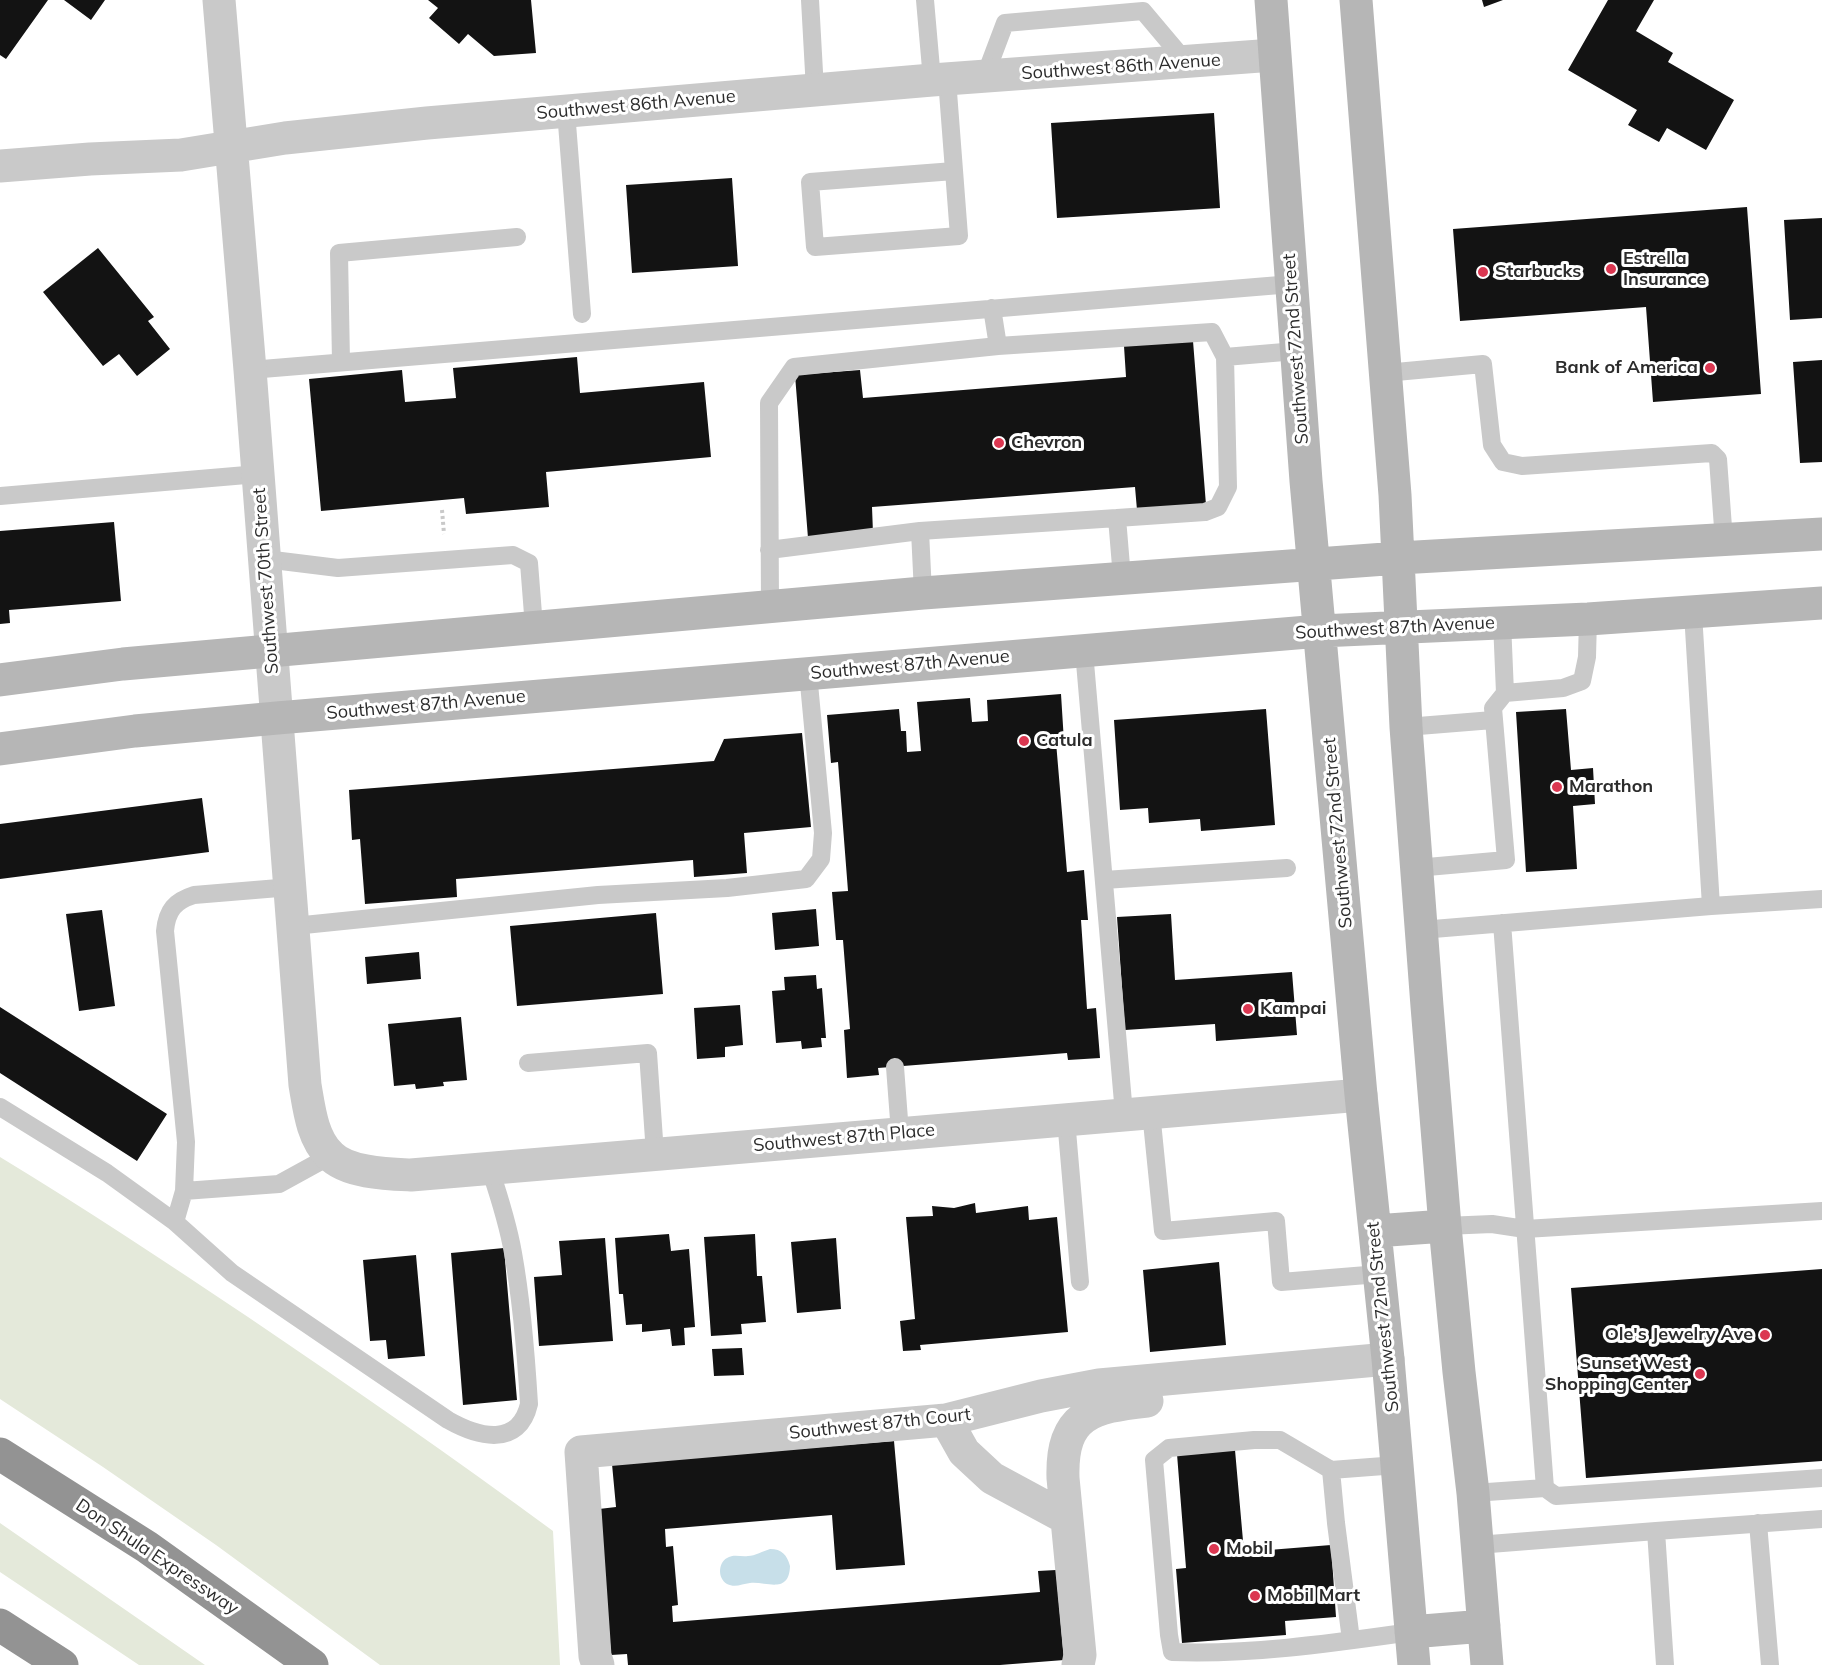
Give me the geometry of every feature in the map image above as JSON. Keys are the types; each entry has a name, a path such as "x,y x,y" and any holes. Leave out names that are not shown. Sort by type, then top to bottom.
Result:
{"highway":[{"name":"Don Shula Expressway","path":"0,1454 147,1547 312,1665"},
{"path":"0,1625 62,1665"}],"main road":[{"name":"Southwest 72nd Street","path":"1271,0 1314,564 1361,1095 1389,1369 1414,1665"},
{"path":"1356,0 1399,558 1406,727 1416,868 1445,1226 1473,1493 1487,1665"},
{"path":"0,680 123,664 923,592 1399,558 1822,534"},
{"name":"Southwest 87th Avenue","path":"0,749 135,731 277,718 1320,631 1588,619 1822,603"},
{"path":"1375,1231 1445,1226"},
{"path":"1411,1632 1484,1626"}],"street":[{"name":"Southwest 70th Street","path":"219,0 305,1085 314,1127 330,1156"},
{"name":"Southwest 86th Avenue","path":"0,166 80,159 181,155 285,138 426,123 940,79 1274,55"},
{"name":"Southwest 87th Place","path":"330,1156 361,1169 395,1175 411,1175 1361,1095"},
{"name":"Southwest 87th Court","path":"598,1665 595,1656 581,1452 946,1420 1041,1396 1099,1385 1389,1369"},
{"path":"1078,1665 1080,1655 1062,1458 1066,1440 1076,1424 1095,1411 1124,1404 1389,1369"},
{"path":"946,1420 964,1452 992,1478 1066,1518"}],"lane":[{"path":"810,0 815,90"},
{"path":"925,0 954,171 959,236 815,247 810,182 954,171"},
{"path":"986,76 1005,23 1143,11 1186,62"},
{"path":"566,111 582,314"},
{"path":"341,362 339,253 518,237"},
{"path":"250,370 1292,284"},
{"path":"992,308 999,346"},
{"path":"769,550 920,531 1205,512 1218,507 1228,487 1225,357 1212,332 999,346 794,367 769,403 769,550 770,606"},
{"path":"1225,357 1296,351"},
{"path":"1385,373 1483,364 1492,445 1503,462 1522,466 1712,453 1718,459 1724,541"},
{"path":"0,496 258,474"},
{"path":"1118,518 1122,578"},
{"path":"920,531 923,592"},
{"path":"265,559 338,568 513,555 529,562 534,627"},
{"path":"1694,613 1711,906"},
{"path":"1505,693 1563,688 1582,681 1587,657 1588,619"},
{"path":"1416,868 1506,860 1492,708 1505,693 1502,622"},
{"path":"1084,651 1104,880 1138,1113 1163,1231 1276,1221 1281,1282 1379,1274"},
{"path":"294,927 598,895 727,888 806,879 821,859 823,833 808,673"},
{"path":"1406,727 1493,720"},
{"path":"1104,880 1287,868"},
{"path":"175,1222 184,1191 186,1142 180,1063 165,931 166,920 175,903 194,895 291,887"},
{"path":"1421,930 1822,899"},
{"path":"1502,923 1545,1488"},
{"path":"528,1063 648,1053 655,1154"},
{"path":"895,1067 900,1133"},
{"path":"0,1107 107,1173 175,1222 232,1274 448,1420 468,1430 497,1435 510,1432 520,1425 527,1415 529,1404 521,1309 513,1253 502,1205 490,1169"},
{"path":"1066,1119 1080,1282"},
{"path":"184,1191 279,1184 330,1156"},
{"path":"1445,1226 1492,1224 1525,1229 1822,1211"},
{"path":"1397,1465 1331,1470 1280,1440 1254,1440 1169,1448 1154,1460 1168,1635 1172,1652 1211,1654 1411,1632"},
{"path":"1331,1470 1351,1640"},
{"path":"1473,1493 1545,1488 1556,1496 1822,1478"},
{"path":"1477,1545 1822,1520"},
{"path":"1758,1523 1770,1665"},
{"path":"1656,1531 1665,1665"}],"path":[{"path":"442,510 444,544"}],"shaded area":[{"path":"0,1157 248,1317 402,1422 553,1531 560,1665 380,1665 216,1545 0,1399"},
{"path":"0,1523 205,1665 139,1665 0,1572"}],"water":[{"path":"770,1549 781,1551 787,1559 790,1566 786,1581 776,1585 750,1583 736,1586 727,1584 722,1578 720,1570 725,1559 753,1555"}],"building":[{"path":"0,0 48,0 6,59 0,55"},
{"path":"64,0 105,0 91,20"},
{"path":"428,0 531,0 536,53 494,56 468,34 459,44 429,18 438,8"},
{"path":"1482,0 1503,0 1484,7"},
{"path":"1608,0 1654,0 1636,31 1673,53 1668,62 1734,100 1706,150 1667,128 1659,142 1628,125 1637,110 1568,70"},
{"path":"1214,113 1220,208 1057,218 1051,123"},
{"path":"732,178 738,266 632,273 626,185"},
{"path":"1747,207 1761,394 1653,402 1646,307 1460,321 1453,229"},
{"path":"1822,218 1822,318 1790,320 1784,220"},
{"path":"98,248 154,317 148,321 170,349 137,376 119,354 103,366 43,292"},
{"name":"Chevron","path":"1193,341 1206,505 1137,510 1135,487 872,507 873,533 808,538 795,375 860,370 863,398 1126,377 1124,346"},
{"path":"577,357 580,393 704,382 711,457 546,472 549,507 466,514 464,498 321,511 309,379 402,370 405,402 456,398 453,368"},
{"path":"1822,360 1822,462 1800,463 1793,362"},
{"path":"114,522 121,601 9,610 10,623 0,624 0,531"},
{"path":"1061,694 1064,742 1056,742 1067,872 1084,870 1088,920 1081,920 1087,1009 1096,1008 1100,1058 1068,1060 1067,1053 878,1068 879,1075 847,1078 844,1030 850,1029 843,940 836,940 832,892 848,891 838,762 831,763 827,715 899,709 901,731 906,731 907,752 921,751 917,702 970,698 972,722 988,721 987,700"},
{"path":"1266,709 1275,825 1201,831 1200,819 1149,823 1148,808 1120,810 1114,720"},
{"name":"Marathon","path":"1566,709 1571,770 1593,768 1595,804 1573,806 1577,869 1526,872 1516,712"},
{"path":"802,733 811,827 744,833 747,873 694,877 693,860 456,879 457,897 365,904 360,839 352,840 349,790 714,761 724,739"},
{"path":"202,798 209,852 0,879 0,824"},
{"path":"816,909 819,946 775,950 772,913"},
{"path":"102,910 115,1006 79,1011 66,914"},
{"path":"656,913 663,994 517,1006 510,926"},
{"path":"1171,914 1175,980 1292,972 1297,1035 1216,1041 1215,1024 1125,1030 1117,917"},
{"path":"419,952 421,979 367,984 365,957"},
{"path":"816,975 817,989 822,988 826,1038 821,1038 822,1047 802,1049 801,1041 776,1043 772,991 785,990 784,977"},
{"path":"740,1005 743,1045 725,1047 725,1057 697,1059 694,1008"},
{"path":"0,1007 167,1114 137,1161 0,1073"},
{"path":"461,1017 467,1080 443,1082 444,1086 416,1089 415,1084 394,1086 388,1024"},
{"path":"975,1203 976,1213 1028,1206 1029,1220 1057,1217 1068,1332 920,1345 921,1350 903,1351 900,1321 915,1319 906,1217 933,1216 932,1206 954,1208"},
{"path":"669,1234 671,1251 689,1249 695,1327 684,1328 685,1345 672,1346 670,1329 642,1332 642,1324 626,1325 623,1294 619,1294 615,1238"},
{"path":"755,1234 757,1276 762,1276 766,1322 741,1324 742,1334 711,1336 704,1237"},
{"path":"605,1238 613,1341 539,1346 534,1277 562,1275 559,1241"},
{"path":"836,1238 841,1309 797,1313 791,1242"},
{"path":"504,1248 517,1400 463,1405 451,1253"},
{"path":"416,1255 425,1356 388,1359 386,1340 370,1341 363,1260"},
{"path":"1219,1262 1226,1345 1150,1352 1143,1270"},
{"name":"Sunset West Shopping Center","path":"1822,1269 1822,1461 1586,1478 1571,1288"},
{"path":"742,1348 744,1375 714,1376 712,1349"},
{"path":"894,1441 905,1565 836,1570 832,1515 665,1529 666,1547 673,1546 678,1605 672,1606 673,1622 1040,1592 1038,1571 1056,1570 1064,1660 1000,1665 628,1665 627,1654 611,1655 599,1509 616,1507 612,1464"},
{"name":"Mobil","path":"1235,1450 1244,1552 1331,1545 1336,1617 1285,1621 1286,1635 1182,1643 1176,1569 1186,1568 1177,1454"}],"place":[{"name":"Estrella Insurance","path":"1611,269"},
{"name":"Starbucks","path":"1483,272"},
{"name":"Bank of America","path":"1710,368"},
{"name":"Chevron","path":"999,443"},
{"name":"Catula","path":"1024,741"},
{"name":"Marathon","path":"1557,787"},
{"name":"Kampai","path":"1248,1009"},
{"name":"Ole's Jewelry Ave","path":"1765,1335"},
{"name":"Sunset West Shopping Center","path":"1700,1374"},
{"name":"Mobil","path":"1214,1549"},
{"name":"Mobil Mart","path":"1255,1596"}]}
